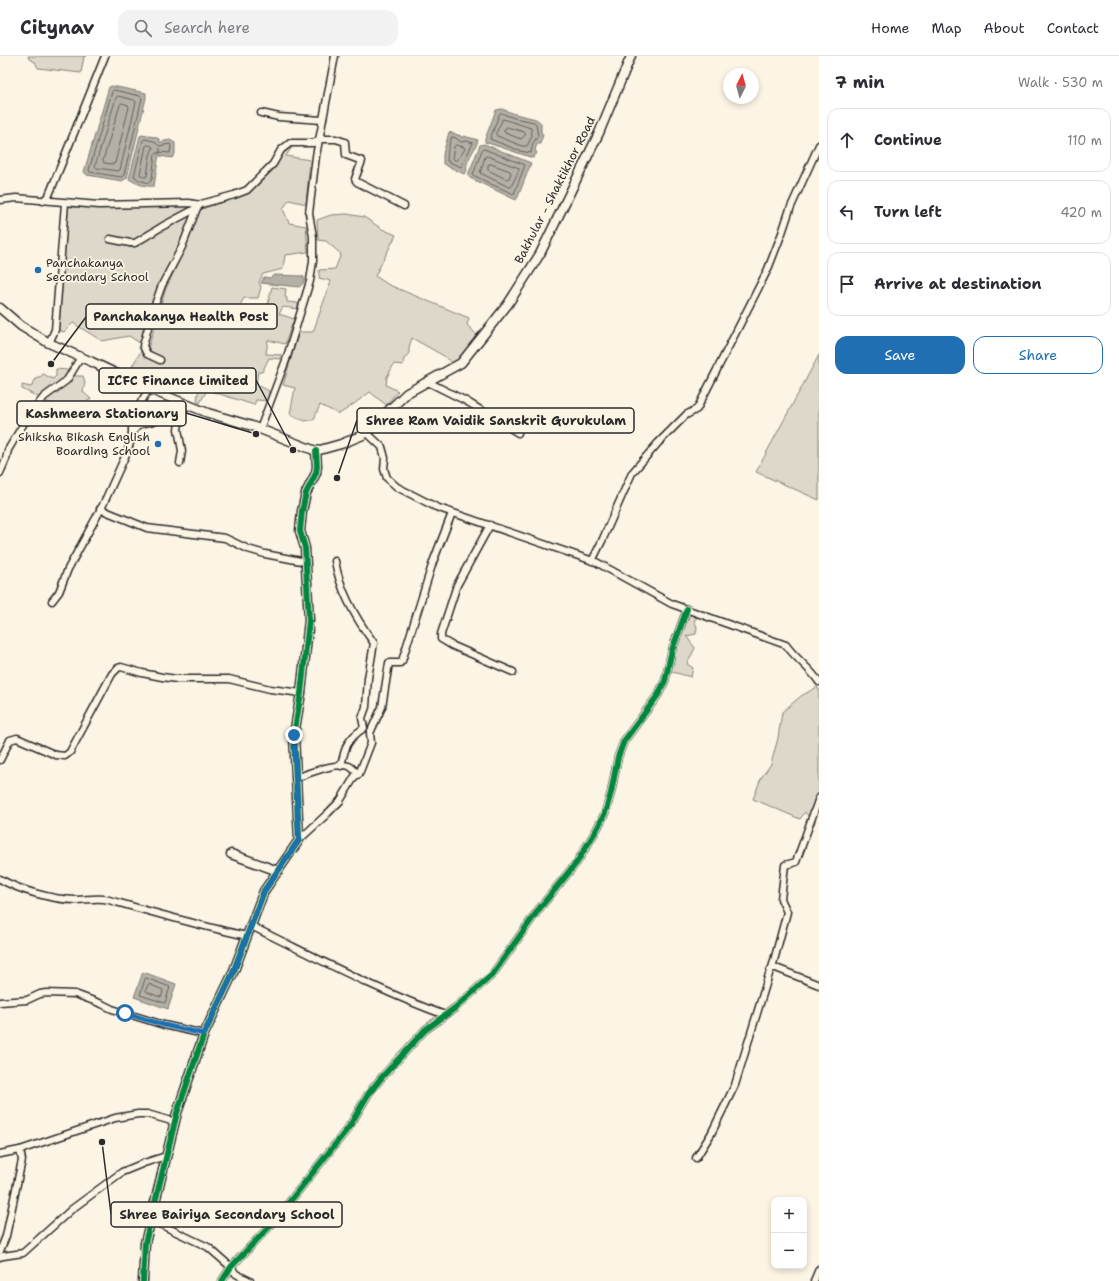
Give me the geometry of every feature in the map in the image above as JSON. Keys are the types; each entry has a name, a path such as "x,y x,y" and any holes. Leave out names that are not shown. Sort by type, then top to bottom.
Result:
{"street":[{"path":"43,201 49,195 105,56"},
{"path":"260,429 286,360 310,281 313,255 313,237 310,213 322,120 335,56"},
{"name":"Bakhular - Shaktikhor Road","path":"316,452 341,444 362,434 408,394 462,363 508,304 540,254 599,133 631,56"},
{"path":"261,113 279,117 322,120"},
{"path":"110,239 130,243 135,242 202,204 248,190 273,164 281,150 290,143 313,143 319,140 336,139 346,142 346,155 362,161 355,179 357,182 404,206"},
{"path":"592,560 632,473 658,443 686,415 697,409 768,269 790,209 819,144"},
{"path":"0,200 16,198 100,205 189,203 199,207"},
{"path":"49,343 55,330 65,203"},
{"path":"160,360 147,354 143,346 152,313 162,285 182,247 199,207"},
{"path":"0,308 21,326 49,343 149,389 208,413 260,429 316,452 316,473 308,486 302,511 300,531 305,548 309,620 301,693 294,735 299,840"},
{"path":"0,473 8,450 27,418 44,397 67,380 81,357"},
{"path":"428,382 466,401 518,433"},
{"path":"52,601 59,592 68,569 100,509 128,450 135,412 149,389"},
{"path":"180,463 182,451 178,429 180,418 187,404"},
{"path":"132,434 140,424 143,422 154,421 155,418"},
{"path":"366,431 382,447 385,458 384,469 387,478 398,487 436,507 592,560 672,604 786,645 791,653 815,676 819,682"},
{"path":"100,509 147,528 225,538 248,549 306,562"},
{"path":"142,1281 145,1243 166,1156 175,1122 204,1034 233,973 264,891 299,840 340,801 355,776 359,774 371,743 370,733 382,707 389,663 400,663 402,661 433,562 452,513"},
{"path":"490,525 457,585 441,634 441,639 451,645 513,672"},
{"path":"335,561 336,570 347,599 374,643 368,678 366,708 362,718 364,728 354,735 347,744 342,766"},
{"path":"222,1281 231,1267 270,1226 349,1127 369,1093 382,1077 425,1030 455,1008 492,975 539,909 577,862 588,845 604,813 611,793 618,757 624,742 658,696 665,681 672,650 686,609"},
{"path":"0,760 10,740 14,738 56,755 64,756 70,752 112,674 121,666 142,673 162,677 177,679 224,679 301,693"},
{"path":"297,778 328,767 342,766 349,766 359,774"},
{"path":"696,1158 711,1134 735,1084 772,968 787,912 781,899 785,865 796,862 819,798"},
{"path":"231,854 278,871"},
{"path":"0,879 15,886 42,894 75,900 93,898 108,900 174,919 247,936"},
{"path":"251,926 373,985 445,1015"},
{"path":"772,968 776,968 819,985"},
{"path":"0,1002 27,1000 46,993 75,994 112,1009 164,1025 204,1034"},
{"path":"0,1154 20,1150 109,1120 138,1114 147,1114 175,1122"},
{"path":"0,1251 6,1236 21,1167 22,1160 20,1150"},
{"path":"0,1257 23,1253 72,1209 122,1172 166,1156"},
{"path":"151,1220 208,1247 231,1267 236,1274 250,1281"},
{"path":"814,1281 819,1269"}],"shaded area":[{"path":"28,56 84,56 81,73 38,68 35,62 29,59"},
{"path":"292,147 286,156 310,160 306,204 289,200 283,209 289,223 306,226 308,252 285,255 283,269 263,274 259,282 261,287 258,298 244,298 239,307 253,312 266,312 272,287 286,289 285,297 287,298 287,302 298,303 298,309 283,307 279,314 294,319 285,344 268,340 266,354 282,355 281,359 269,358 262,372 258,372 256,384 269,391 269,401 256,400 254,405 207,390 200,403 197,401 199,386 190,381 176,377 161,376 154,384 128,373 141,351 140,343 129,336 102,341 73,323 64,332 58,330 67,205 188,204 196,207 133,241 108,240 132,248 194,212 141,344 145,356 159,364 163,360 148,349 165,291 183,252 199,210 249,193 272,169 283,153"},
{"path":"347,214 364,217 382,229 396,235 375,276 389,285 469,318 467,325 477,335 466,353 453,364 444,356 412,338 409,353 404,359 403,365 394,364 387,377 386,385 398,391 386,405 370,392 339,414 320,405 314,419 305,421 290,414 295,388 283,385 299,332 313,332 331,281 319,278 319,270 335,269 341,254 326,241 318,240 317,220 331,215"},
{"path":"819,355 819,500 756,472"},
{"path":"56,369 67,370 76,376 83,376 85,382 83,392 91,399 68,412 22,389 22,385 31,387 37,377 40,377 43,374 53,379 56,376"},
{"path":"690,613 697,618 694,620 697,627 696,634 686,636 695,648 687,664 693,668 691,677 669,671 675,648"},
{"path":"817,687 819,689 819,792 809,817 805,812 800,819 753,799 761,778 771,764 778,738 782,712 801,696"}],"water":[{"path":"112,86 146,93 127,178 122,181 87,175 84,172 109,87"},
{"path":"502,109 536,119 541,123 541,132 543,135 540,144 537,144 535,150 537,153 533,158 485,142 496,110"},
{"path":"449,132 461,136 462,138 464,136 478,140 467,163 467,171 464,174 443,164 443,154"},
{"path":"140,136 155,137 159,139 160,142 170,140 175,143 175,154 172,158 160,156 160,148 154,186 141,185 129,179"},
{"path":"484,144 531,163 516,200 470,178 468,175 480,145"},
{"path":"274,275 302,276 304,277 304,282 299,287 261,283 264,277 270,278"},
{"path":"143,972 176,984 168,1009 134,997"}],"cycle path":[{"path":"143,1281 145,1243 177,1113 204,1034 233,973 264,891 299,840 294,735 301,693 309,620 305,548 300,531 306,493 316,473 316,451"},
{"path":"222,1281 231,1267 270,1226 349,1127 369,1093 382,1077 425,1030 455,1008 492,975 539,909 577,862 605,813 611,793 618,757 624,741 658,695 665,681 672,650 687,609"}],"place":[{"name":"Panchakanya Secondary School","path":"38,270"},
{"name":"Panchakanya Health Post","path":"51,364"},
{"name":"Kashmeera Stationary","path":"256,434"},
{"name":"Shiksha Bikash English Boarding School","path":"158,444"},
{"name":"ICFC Finance Limited","path":"293,450"},
{"name":"Shree Ram Vaidik Sanskrit Gurukulam","path":"337,478"},
{"name":"Shree Bairiya Secondary School","path":"102,1142"}],"route":[{"path":"125,1013 164,1025 204,1034 233,973 264,891 299,840 294,735"}]}
